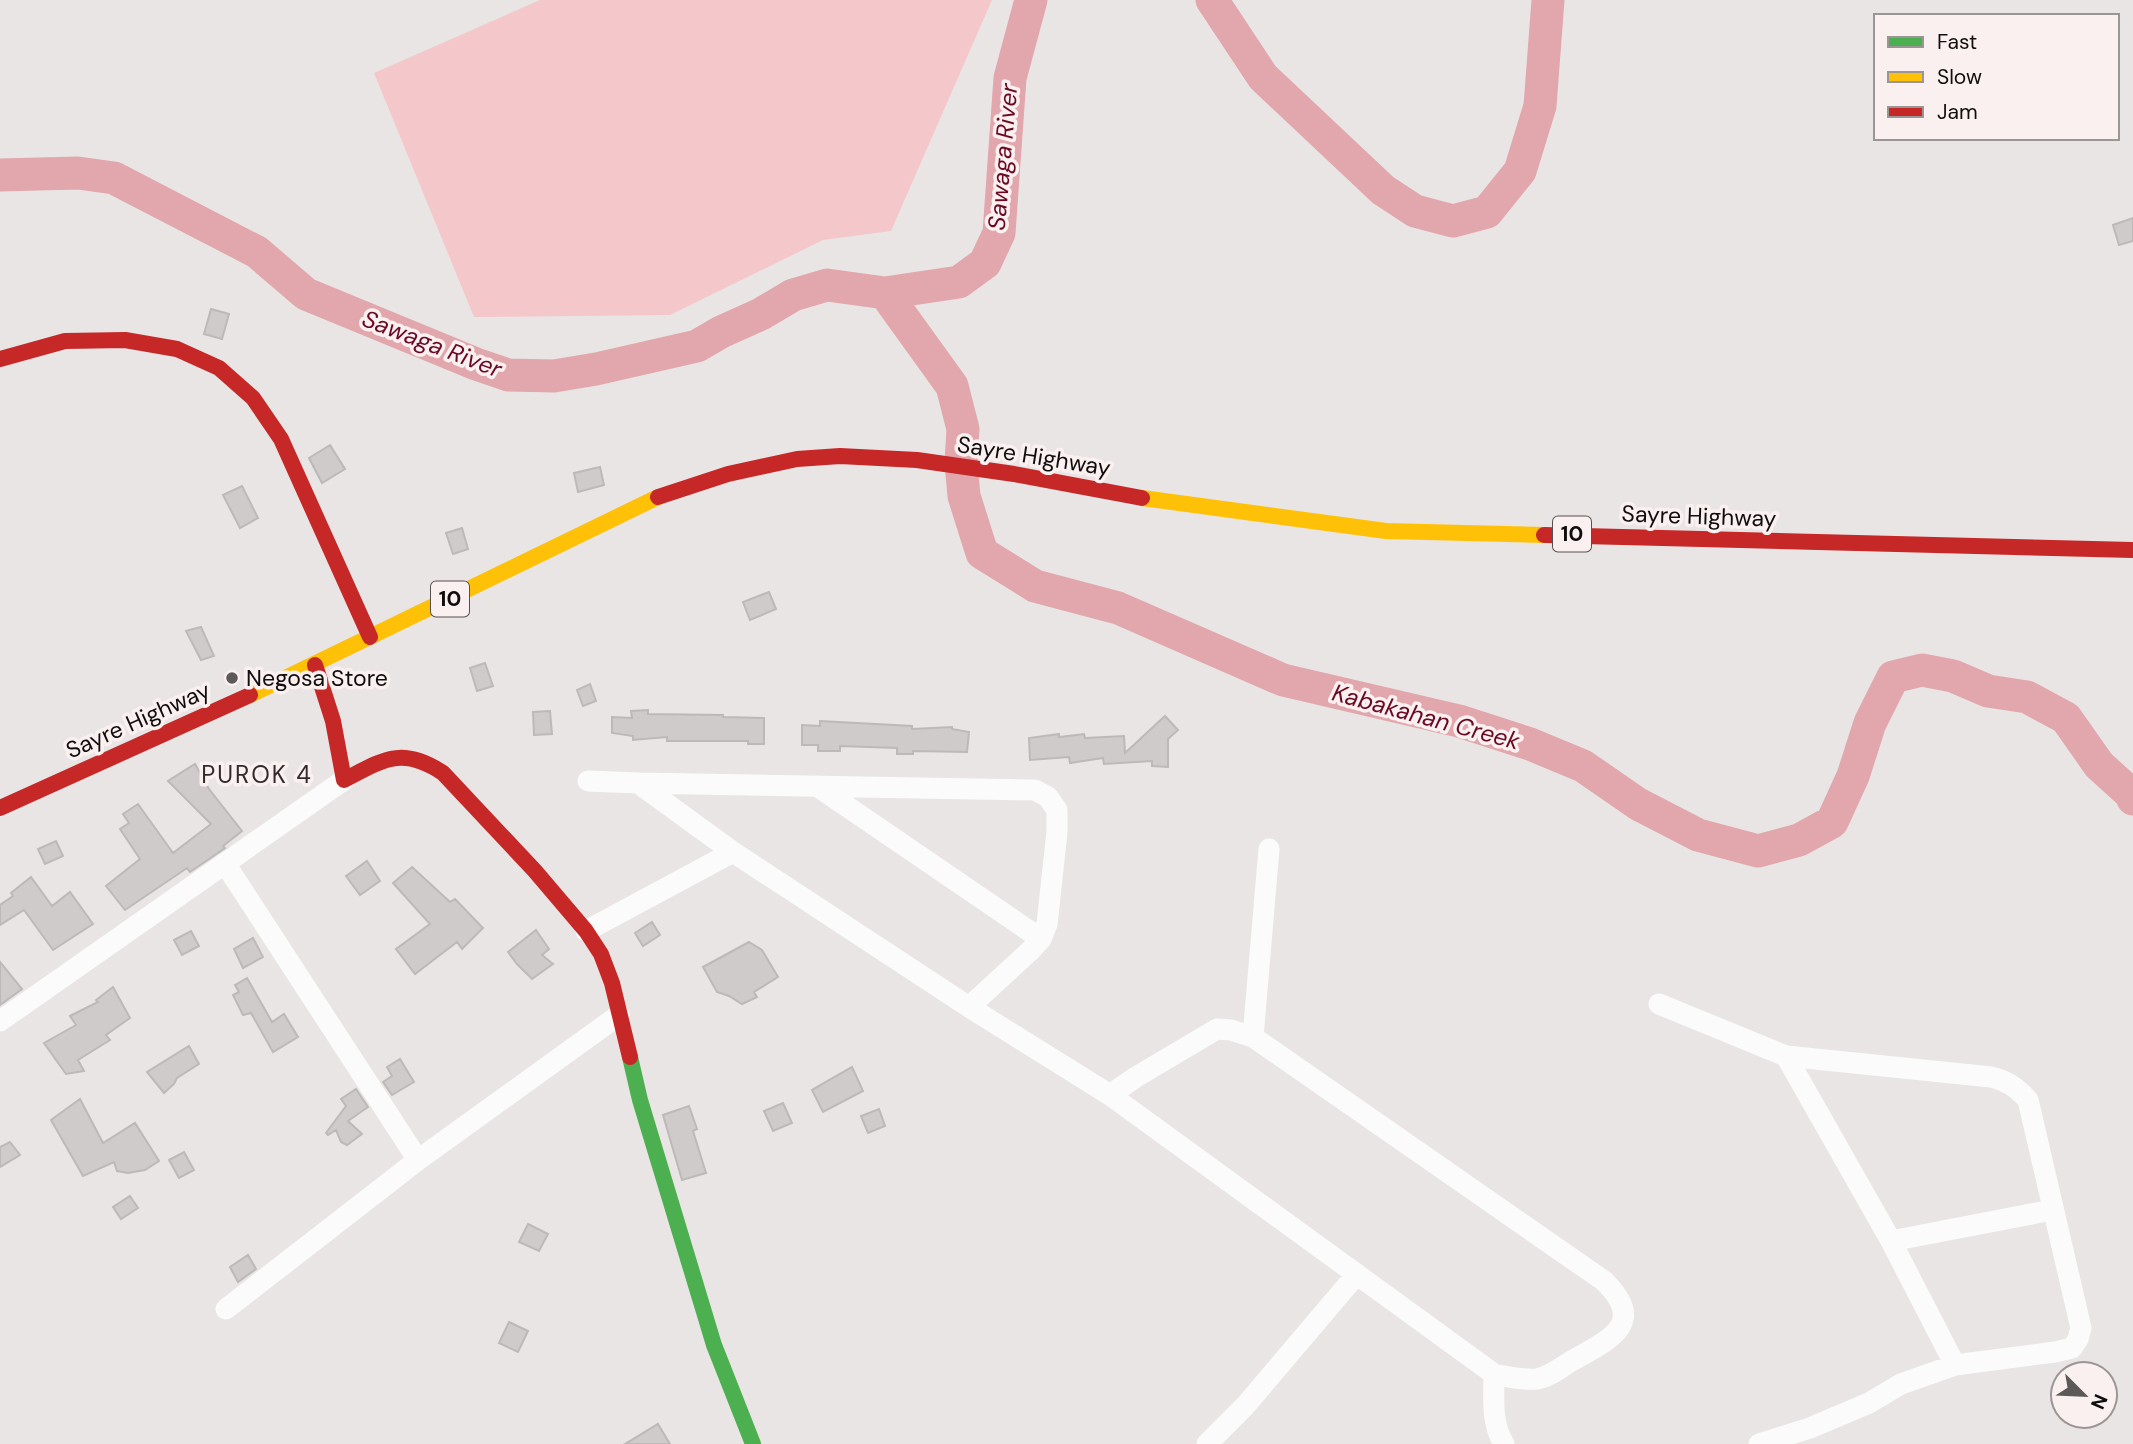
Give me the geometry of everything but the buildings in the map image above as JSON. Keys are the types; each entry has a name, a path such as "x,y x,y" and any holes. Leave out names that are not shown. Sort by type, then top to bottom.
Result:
{"main road":[{"path":"0,359 65,341 125,340 177,349 219,368 253,398 281,439 370,637"},
{"name":"Sayre Highway","path":"0,808 315,664 669,492 728,474 797,459 840,456 917,460 1014,474 1163,502 1386,531 2133,550"},
{"path":"315,664 333,721 344,780 400,754 427,761 491,823 586,931 601,954 612,983 640,1100 714,1345 754,1444"}],"street":[{"path":"0,1021 344,780"},
{"path":"588,781 1035,790 1048,797 1057,810 1057,832 1047,924 1041,939 1031,950 968,1007"},
{"path":"638,783 733,852 968,1007 1110,1095 1494,1374 1516,1379 1540,1378 1610,1339 1620,1328 1624,1311 1619,1296 1604,1281 1253,1037 1217,1029 1110,1095"},
{"path":"817,786 1041,939"},
{"path":"1253,1037 1269,849"},
{"path":"586,931 733,852"},
{"path":"226,865 418,1160"},
{"path":"1659,1004 1786,1056 1991,1077 2016,1087 2028,1100 2081,1328 2072,1348 1955,1365 1901,1384 1869,1403 1810,1428 1759,1444"},
{"path":"226,1309 418,1160 619,1015"},
{"path":"1786,1056 1891,1241 1955,1365"},
{"path":"1891,1241 2052,1210"},
{"path":"1207,1444 1245,1406 1357,1274"},
{"path":"1494,1374 1493,1407 1497,1432 1504,1444"}],"shaded area":[{"path":"540,0 992,0 891,231 823,240 670,315 474,317 374,73"}],"waterway":[{"name":"Sawaga River","path":"0,175 78,173 114,178 257,252 306,294 508,375 554,376 596,369 697,346 793,295 827,285 885,293 959,282 985,263 999,233 1010,78 1031,0"},
{"name":"Sawaga River","path":"1212,0 1263,77 1383,190 1415,211 1453,221 1487,212 1520,171 1540,106 1548,0"},
{"name":"Kabakahan Creek","path":"885,293 952,386 963,429 961,463 964,496 982,553 1035,586 1118,608 1283,680 1459,721 1530,744 1583,766 1638,804 1698,835 1758,851 1799,840 1832,822 1853,776 1870,723 1893,677 1922,670 1953,676 1988,691 2027,697 2066,718 2099,765 2131,794 2133,799"}],"traffic: fast":[{"path":"630,1057 640,1100 714,1345 753,1444"}],"traffic: slow":[{"path":"250,695 658,497"},
{"path":"1142,498 1386,531 1544,535"}],"traffic: jam":[{"path":"0,359 65,341 125,340 177,349 219,368 253,398 281,439 370,637"},
{"path":"658,497 728,474 797,459 840,456 917,460 1014,474 1142,498"},
{"path":"1544,535 2133,550"},
{"path":"315,665 333,721 344,780 393,758 416,760 443,773 535,871 586,931 601,954 612,983 630,1057"},
{"path":"0,808 250,695"}],"place":[{"name":"Negosa Store","path":"232,678"}],"district":[{"name":"PUROK 4","path":"257,775"}]}
